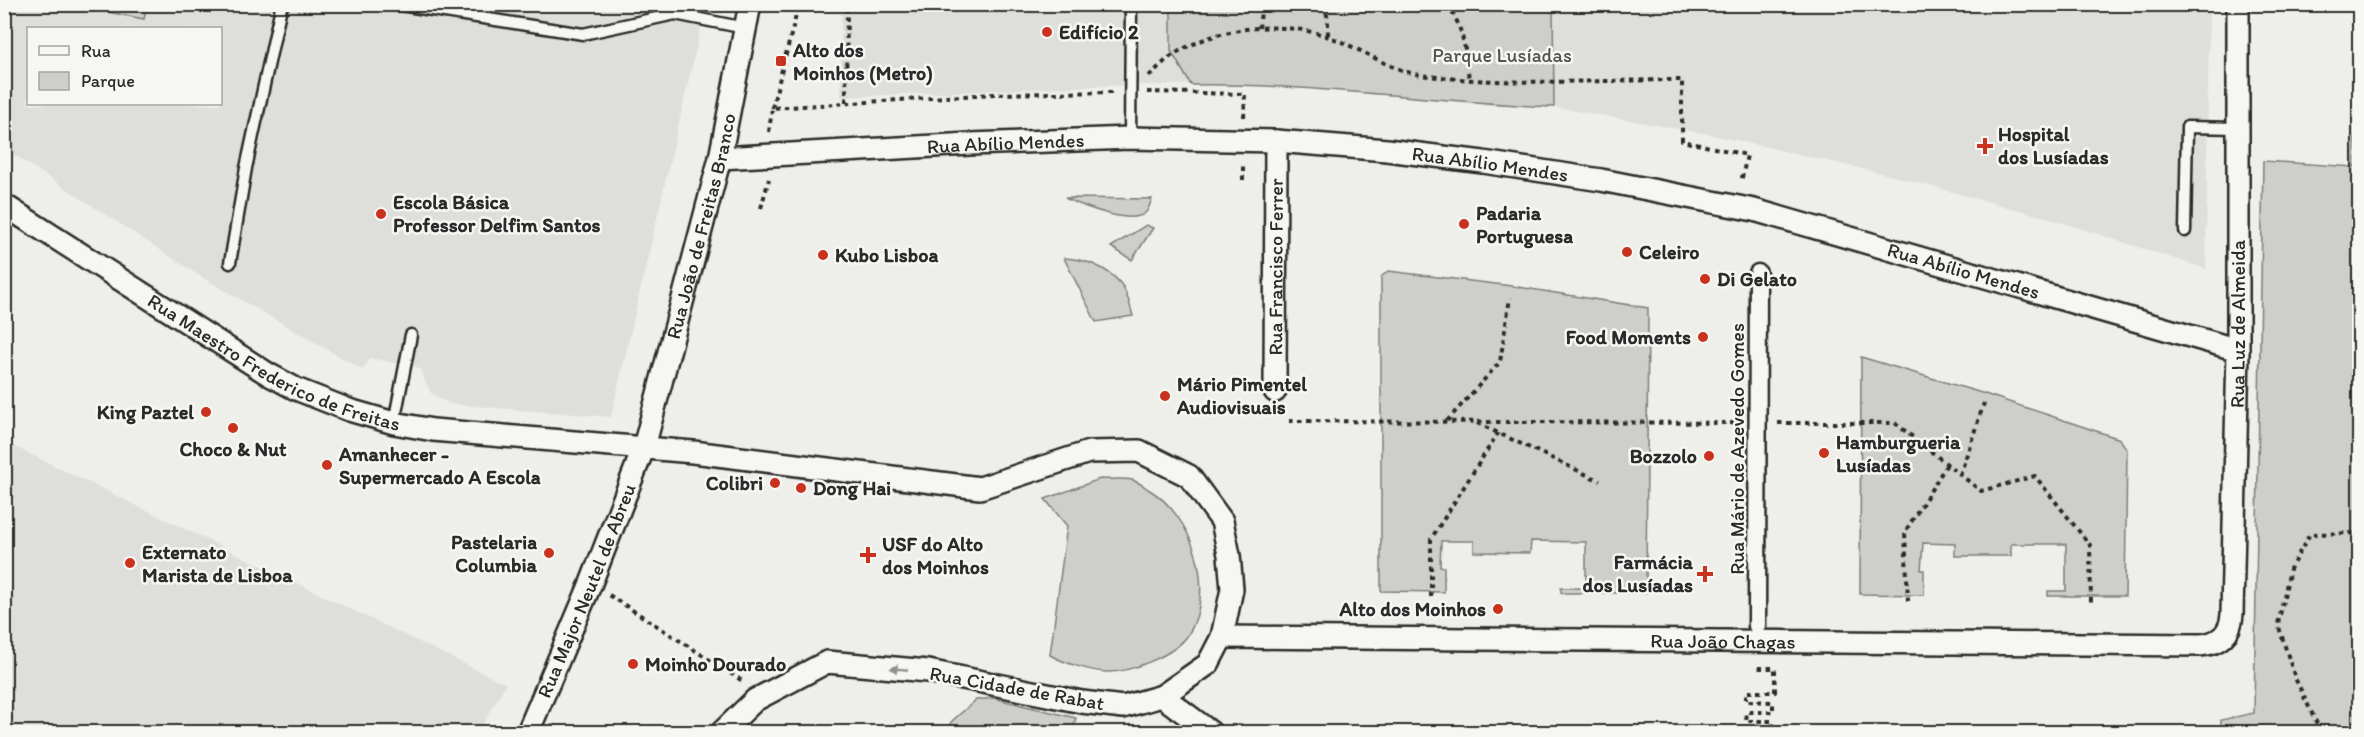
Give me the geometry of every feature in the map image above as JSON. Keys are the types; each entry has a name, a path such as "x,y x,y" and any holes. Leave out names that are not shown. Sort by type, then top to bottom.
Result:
{"street":[{"name":"Rua João de Freitas Branco","path":"644,447 720,158 750,4"},
{"name":"Rua Luz de Almeida","path":"2222,638 2230,627 2232,614 2238,350 2238,4"},
{"name":"Rua Abílio Mendes","path":"720,158 970,144 1130,138 1276,141 1387,150 1483,162 1601,180 1754,210 2238,350"},
{"name":"Rua Francisco Ferrer","path":"1275,391 1276,141"},
{"name":"Rua Maestro Frederico de Freitas","path":"4,205 268,374 296,389 349,410 394,423 481,436 644,447"},
{"name":"Rua Mário de Azevedo Gomes","path":"1757,626 1758,273"},
{"name":"Rua Major Neutel de Abreu","path":"528,732 591,583 644,447"},
{"name":"Rua Cidade de Rabat","path":"644,447 980,488 1089,452 1139,451 1189,476 1222,521 1229,555 1232,589 1222,637 1208,664 1162,696 1123,707 1082,702 928,671 827,662 755,700 722,732"},
{"name":"Rua João Chagas","path":"1222,637 2200,645 2213,643 2222,638"},
{"path":"1162,696 1210,732"}],"lane":[{"path":"230,263 246,168 281,7 284,4"},
{"path":"394,4 583,34 675,14 745,28"},
{"path":"1130,138 1131,4"},
{"path":"2185,231 2187,127 2238,128"},
{"path":"394,423 411,335"}],"path":[{"path":"761,208 769,179 772,108 799,4"},
{"path":"846,102 847,4"},
{"path":"1259,28 1262,4"},
{"path":"1324,4 1328,19 1328,37"},
{"path":"1447,4 1462,33 1469,80"},
{"path":"1130,92 1173,55 1230,32 1259,28 1283,28 1312,32 1421,76 1469,80 1683,80 1682,141 1747,154 1741,182"},
{"path":"772,108 994,94 1245,93 1243,180"},
{"path":"1447,421 1500,362 1510,298"},
{"path":"1960,475 1984,404"},
{"path":"1288,421 1895,423 1981,491 2035,476 2090,545 2091,603"},
{"path":"1474,422 1600,481"},
{"path":"1431,597 1431,539 1498,433"},
{"path":"1908,602 1905,532 1947,464"},
{"path":"2321,732 2295,678 2277,624 2290,569 2310,534 2360,533"},
{"path":"591,583 765,695"},
{"path":"1732,732 1732,730 1773,730 1773,721 1746,721 1747,712 1773,712 1773,702 1746,702 1746,692 1775,692 1775,668 1757,668 1757,658"}],"shaded area":[{"name":"Escola Básica Professor Delfim Santos","path":"4,5 704,5 699,36 611,417 449,404 431,393 419,368 370,358 363,370 203,278 5,149"},
{"name":"Hospital dos Lusíadas","path":"841,5 2209,5 2206,269 2045,217 1885,174 1713,135 1554,107 1485,105 1236,84 1093,86 841,97"},
{"name":"Externato Marista de Lisboa","path":"4,442 506,684 478,732 5,732"}],"green space":[{"path":"72,5 147,5 144,19"},
{"name":"Parque Lusíadas","path":"1171,5 1553,5 1554,107 1282,87 1191,85 1171,51"},
{"path":"2357,25 2360,25 2359,732 2221,732 2221,720 2254,713 2263,161 2354,167"},
{"path":"1065,198 1152,199 1146,212 1130,217 1106,213"},
{"path":"1146,225 1153,228 1132,260 1111,247"},
{"path":"1064,258 1095,265 1115,278 1125,291 1133,316 1096,322"},
{"path":"1388,271 1512,286 1648,308 1646,593 1561,593 1561,588 1586,588 1586,542 1531,541 1530,553 1474,552 1474,541 1441,541 1440,566 1444,567 1444,592 1381,591 1381,277"},
{"path":"1861,357 1985,394 2120,439 2127,450 2125,596 2048,596 2048,591 2066,591 2066,544 2011,544 2011,556 1955,556 1955,544 1923,543 1921,570 1924,570 1924,595 1860,594"},
{"path":"1100,479 1132,480 1143,485 1164,501 1188,534 1196,554 1200,575 1200,596 1196,617 1188,635 1182,642 1151,661 1116,672 1085,668 1050,655 1067,526 1045,499"},
{"path":"993,698 1076,718 1072,732 945,732 952,721 976,700"}],"place":[{"name":"Edifício 2","path":"1047,32"},
{"name":"Alto dos Moinhos (Metro)","path":"781,61"},
{"name":"Hospital dos Lusíadas","path":"1985,146"},
{"name":"Escola Básica Professor Delfim Santos","path":"381,214"},
{"name":"Padaria Portuguesa","path":"1464,224"},
{"name":"Celeiro","path":"1627,252"},
{"name":"Kubo Lisboa","path":"823,255"},
{"name":"Di Gelato","path":"1705,279"},
{"name":"Food Moments","path":"1703,337"},
{"name":"Mário Pimentel Audiovisuais","path":"1165,396"},
{"name":"King Paztel","path":"206,412"},
{"name":"Choco & Nut","path":"233,428"},
{"name":"Hamburgueria Lusíadas","path":"1824,453"},
{"name":"Bozzolo","path":"1709,456"},
{"name":"Amanhecer - Supermercado A Escola","path":"327,465"},
{"name":"Colibri","path":"775,483"},
{"name":"Dong Hai","path":"801,488"},
{"name":"Pastelaria Columbia","path":"549,553"},
{"name":"USF do Alto dos Moinhos","path":"868,555"},
{"name":"Externato Marista de Lisboa","path":"130,563"},
{"name":"Farmácia dos Lusíadas","path":"1705,574"},
{"name":"Alto dos Moinhos","path":"1498,609"},
{"name":"Moinho Dourado","path":"633,664"}]}
